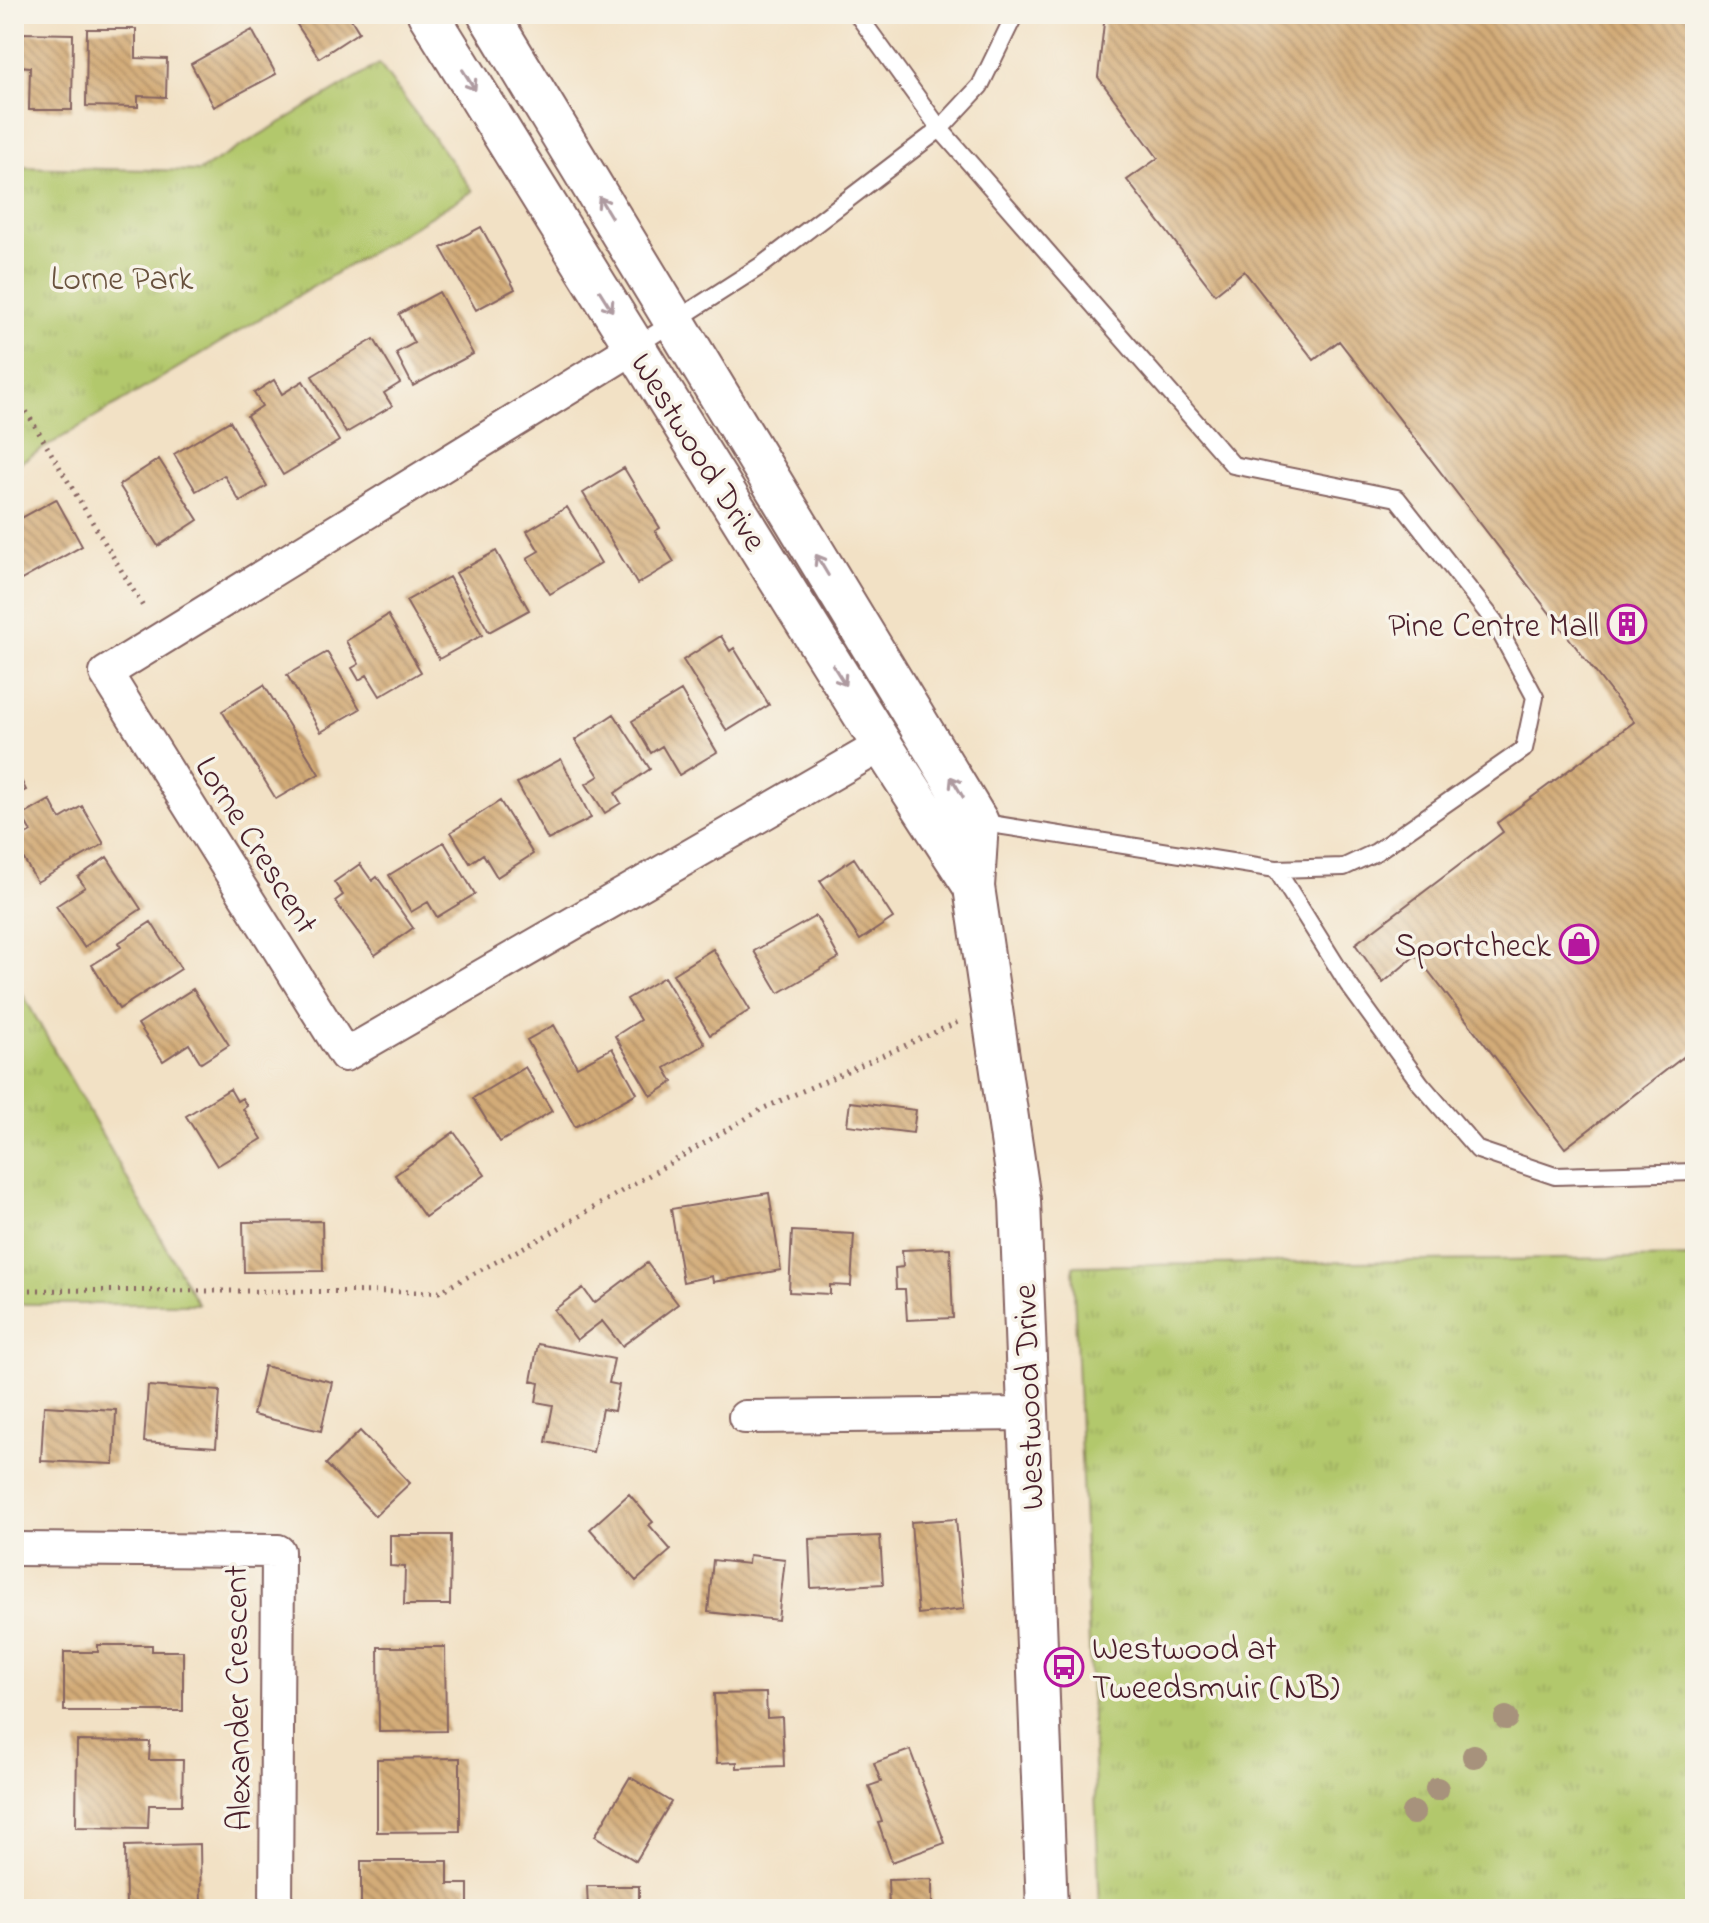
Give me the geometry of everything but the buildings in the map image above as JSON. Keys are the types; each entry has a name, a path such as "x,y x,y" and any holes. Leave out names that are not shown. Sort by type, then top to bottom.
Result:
{"street":[{"name":"Westwood Drive","path":"428,14 882,745 974,887"},
{"name":"Westwood Drive","path":"488,14 978,822 974,887 1020,1200 1047,1909"},
{"name":"Lorne Crescent","path":"635,347 106,673 345,1055 882,745"},
{"path":"745,1417 1027,1414"},
{"name":"Alexander Crescent","path":"14,1549 278,1551 276,1909"}],"lane":[{"path":"857,14 940,129 1233,465 1397,498 1494,621 1535,697 1524,749 1376,852 1344,867 1276,869 978,822"},
{"path":"635,347 762,265 940,129 980,86 1015,14"},
{"path":"1276,869 1348,984 1420,1083 1478,1150 1555,1176 1695,1172"}],"path":[{"path":"14,391 162,638"},
{"path":"14,1290 439,1292 547,1235 764,1108 992,1007"}],"green space":[{"name":"Lorne Park","path":"379,64 473,191 14,466 14,167 199,171"},
{"path":"14,979 198,1304 14,1304"},
{"path":"1695,1257 1695,1909 1100,1909 1073,1266"}],"place":[{"name":"Pine Centre Mall","path":"1627,624"},
{"name":"Sportcheck","path":"1579,944"},
{"name":"Westwood at Tweedsmuir (NB)","path":"1064,1667"}]}
